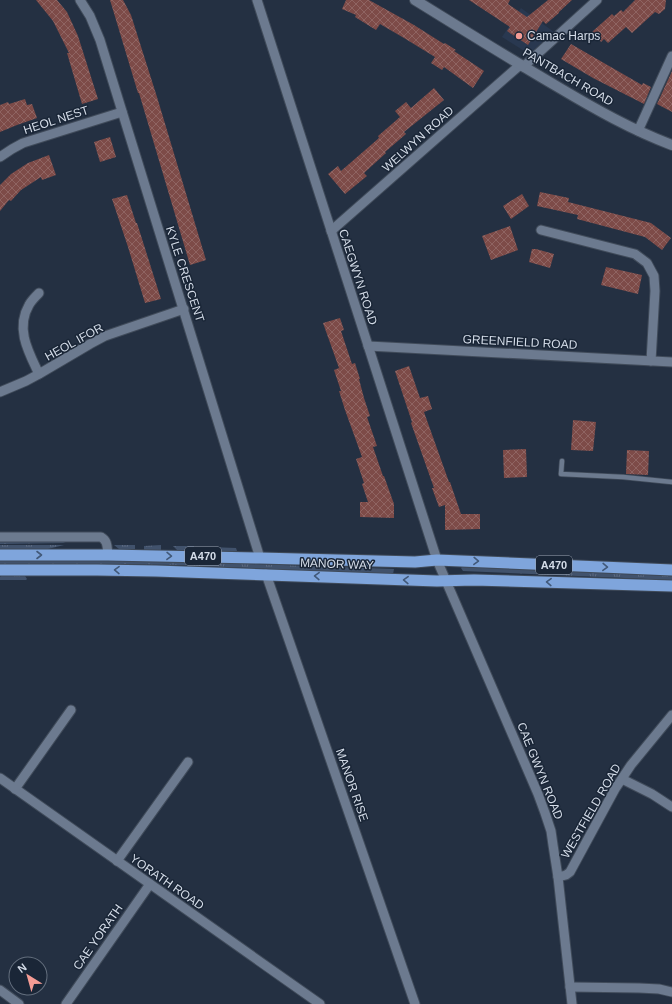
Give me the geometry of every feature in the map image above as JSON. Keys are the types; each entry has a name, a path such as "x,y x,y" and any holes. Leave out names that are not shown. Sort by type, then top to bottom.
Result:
{"highway":[{"name":"MANOR WAY","path":"0,555 108,555 415,562 436,560 672,570"},
{"name":"MANOR WAY","path":"0,570 112,570 445,581 474,580 672,586"}],"street":[{"name":"KYLE CRESCENT","path":"80,0 90,16 97,34 184,309 260,558"},
{"name":"CAEGWYN ROAD","path":"257,0 436,560"},
{"name":"PANTBACH ROAD","path":"414,0 521,66 579,99 638,131 672,146"},
{"name":"WELWYN ROAD","path":"331,231 597,0"},
{"path":"638,131 672,56"},
{"name":"HEOL NEST","path":"0,157 23,143 122,112"},
{"path":"541,230 635,254 647,263 654,276 655,291 651,361"},
{"path":"39,293 29,305 24,315 22,329 25,341 39,374"},
{"name":"HEOL IFOR","path":"0,392 26,381 105,336 184,309"},
{"name":"GREENFIELD ROAD","path":"368,346 672,362"},
{"path":"0,537 101,537 105,539 107,543 108,555"},
{"name":"CAE GWYN ROAD","path":"436,560 545,813 552,838 558,877 572,1004"},
{"name":"MANOR RISE","path":"266,574 415,1004"},
{"path":"15,789 70,710"},
{"name":"WESTFIELD ROAD","path":"558,877 566,875 570,872 611,796 631,765 672,714"},
{"path":"117,862 188,762"},
{"name":"YORATH ROAD","path":"0,778 320,1004"},
{"path":"622,779 652,794 672,807"},
{"name":"CAE YORATH","path":"66,1004 150,884"},
{"path":"570,987 660,989 672,992"},
{"path":"0,990 19,1004"}],"lane":[{"path":"562,461 561,474 623,477 672,482"}],"shaded area":[{"path":"521,8 554,32 529,54 502,37"}],"green space":[{"path":"71,540 63,543 0,544 0,541"},
{"path":"0,545 64,545 48,549 0,549"},
{"path":"114,545 135,545 135,549 119,549"},
{"path":"161,545 161,550 144,550 144,546"},
{"path":"173,546 194,546 194,548 192,550 177,550"},
{"path":"209,547 236,548 237,551 211,551"},
{"path":"0,561 166,561 394,569 393,574 179,565 0,564"},
{"path":"461,568 672,576 672,580 463,571"},
{"path":"1,576 25,576 27,579 0,580"}],"building":[{"path":"36,0 57,0 67,12 78,36 98,99 82,104 67,53 69,53 53,21"},
{"path":"110,0 123,0 131,15 206,260 190,265"},
{"path":"346,0 369,0 414,25 444,44 445,43 456,50 454,51 484,71 473,88 444,67 442,70 431,63 435,57 404,38 380,24 376,30 355,17 356,15 342,9"},
{"path":"469,0 510,0 508,4 527,17 548,0 572,0 546,24 543,21 528,45 507,31 510,27"},
{"path":"635,0 666,0 665,9 659,14 655,12 632,33 626,27 608,43 604,39 601,42 592,32 612,14 614,16 621,10 623,12"},
{"path":"571,44 642,85 643,83 651,87 644,104 593,78 561,59"},
{"path":"672,71 672,112 657,104"},
{"path":"434,88 444,100 404,132 406,134 364,173 367,176 345,194 328,174 338,166 341,171 379,138 378,136 400,117 395,111 406,102 411,108"},
{"path":"25,99 27,105 32,104 37,118 0,132 0,105"},
{"path":"110,137 116,157 100,162 94,142"},
{"path":"49,155 56,175 42,180 41,177 21,190 11,201 9,200 0,211 0,185 11,174 28,163"},
{"path":"540,192 569,198 568,202 651,223 671,238 662,250 645,237 577,219 578,215 537,206"},
{"path":"522,194 529,206 511,219 503,206"},
{"path":"127,195 161,299 145,303 112,199"},
{"path":"510,226 518,250 491,260 482,236"},
{"path":"532,249 554,254 550,268 529,262"},
{"path":"606,267 642,275 638,294 601,285"},
{"path":"340,318 344,330 341,331 352,364 355,363 370,416 367,417 377,446 373,447 394,504 394,518 360,517 360,502 368,502 362,484 364,483 356,459 362,457 339,391 341,391 334,370 339,368 323,323"},
{"path":"409,366 420,398 428,396 432,409 424,412 461,514 480,514 480,529 445,530 445,505 439,507 395,371"},
{"path":"573,420 596,422 593,451 571,450"},
{"path":"526,449 527,477 504,478 503,450"},
{"path":"627,450 649,451 648,475 626,474"}],"place":[{"name":"Camac Harps","path":"519,36"}]}
